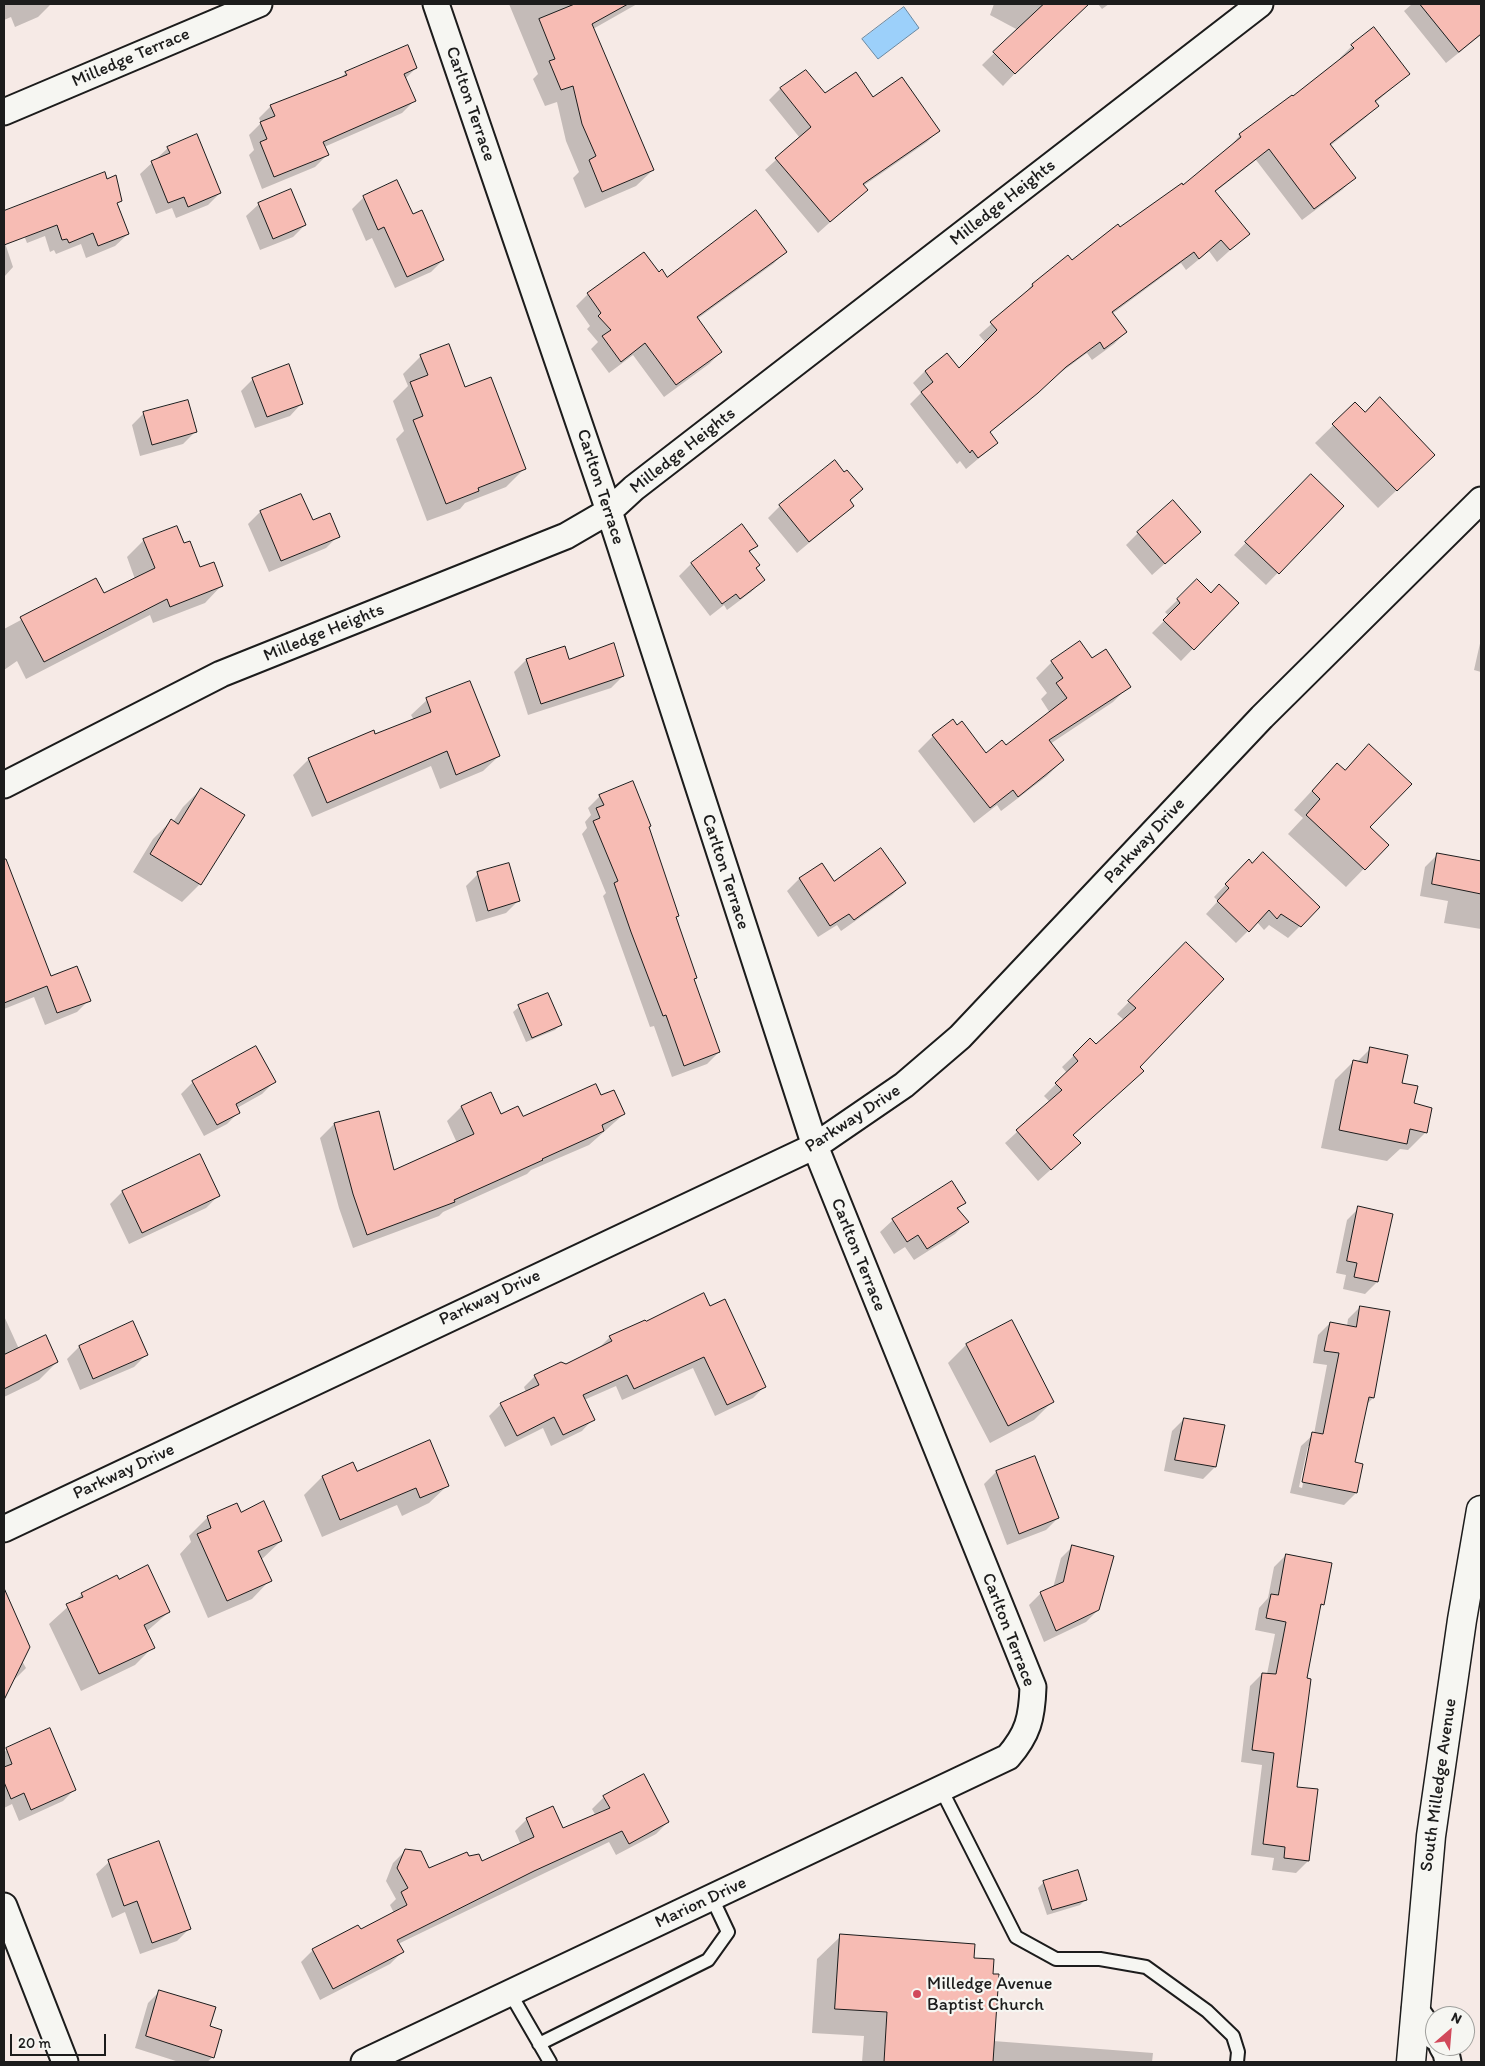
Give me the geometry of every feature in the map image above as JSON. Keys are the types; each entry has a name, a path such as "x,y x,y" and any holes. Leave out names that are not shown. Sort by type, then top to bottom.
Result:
{"main road":[{"name":"South Milledge Avenue","path":"1411,2062 1431,1836 1462,1620 1481,1510"}],"street":[{"name":"Milledge Terrace","path":"4,112 259,4"},
{"name":"Carlton Terrace","path":"436,4 609,511 815,1146 1033,1688 1032,1708 1027,1731"},
{"name":"Milledge Heights","path":"4,785 221,674 566,536 609,511 634,488 1260,4"},
{"name":"Parkway Drive","path":"4,1529 815,1146 904,1085 960,1037 1262,717 1481,500"},
{"name":"Marion Drive","path":"364,2062 1008,1757 1027,1731"},
{"path":"4,1906 66,2062"},
{"path":"1415,2009 1425,2023"}],"lane":[{"path":"941,1789 1016,1937 1056,1959 1100,1959 1146,1967 1207,2011 1233,2036 1238,2052 1238,2062"},
{"path":"539,2044 708,1960 728,1932 712,1898"},
{"path":"510,1993 550,2062"}],"water":[{"path":"904,7 919,28 878,59 862,39"}],"building":[{"path":"575,4 628,4 592,24 654,170 602,192 589,160 596,156 582,124 573,86 561,90 549,61 555,59 539,19"},
{"path":"1044,4 1089,4 1015,74 993,52"},
{"path":"1420,4 1481,4 1481,34 1459,52"},
{"path":"1374,27 1410,74 1375,101 1379,106 1330,144 1356,178 1314,209 1269,149 1215,191 1250,234 1230,250 1221,240 1199,259 1194,252 1112,312 1127,332 1104,349 1100,342 1066,367 1038,393 990,432 998,443 978,458 972,450 970,453 921,392 933,382 925,371 947,353 959,368 997,330 990,322 1033,286 1032,284 1068,255 1072,260 1118,224 1120,227 1182,183 1183,185 1241,137 1239,134 1293,96 1354,48 1351,45"},
{"path":"408,45 417,68 404,74 416,101 323,142 329,155 274,177 260,142 267,139 260,122 275,116 270,105 347,75 345,72"},
{"path":"806,70 825,93 856,72 873,97 902,77 940,131 863,184 868,190 830,222 775,158 811,127 780,88"},
{"path":"197,134 221,193 188,207 184,197 168,203 151,161 170,153 167,147"},
{"path":"105,172 107,179 116,175 122,201 117,203 129,234 98,246 93,233 69,243 67,239 62,240 57,225 4,245 4,211"},
{"path":"397,180 413,214 422,210 444,260 407,277 384,227 378,230 363,196"},
{"path":"291,189 306,225 273,239 258,203"},
{"path":"756,210 787,252 697,317 722,352 676,385 645,343 621,362 602,336 611,330 598,316 601,313 587,293 644,252 659,272 662,269 667,277"},
{"path":"449,344 465,387 491,377 526,469 478,488 479,491 446,504 413,420 423,416 410,382 428,375 420,355"},
{"path":"289,364 303,404 267,417 252,378"},
{"path":"1380,397 1435,455 1397,491 1332,424 1355,402 1365,412"},
{"path":"188,400 197,432 152,445 143,412"},
{"path":"835,460 844,472 847,470 863,489 850,500 854,506 809,542 779,505"},
{"path":"1311,474 1344,506 1279,574 1245,542"},
{"path":"301,494 313,520 330,513 340,537 281,561 260,511"},
{"path":"1173,500 1201,532 1165,564 1137,532"},
{"path":"742,524 758,546 749,551 760,565 756,568 765,580 740,599 736,594 722,604 691,563"},
{"path":"177,526 184,543 190,541 200,567 214,562 223,586 170,607 167,599 44,662 20,617 96,578 104,593 155,568 143,539"},
{"path":"1197,579 1211,593 1219,584 1239,603 1194,650 1163,620 1180,603 1177,599"},
{"path":"1080,641 1092,658 1106,649 1131,687 1049,740 1064,760 1018,797 1013,790 990,808 932,735 953,719 957,725 962,721 986,753 1002,740 1006,745 1067,698 1056,683 1063,678 1051,661"},
{"path":"614,643 624,676 541,704 526,659 565,646 569,659"},
{"path":"470,681 500,756 456,775 447,751 327,803 308,758 374,730 375,734 431,712 426,698"},
{"path":"1369,744 1412,784 1370,827 1389,845 1365,870 1306,815 1320,799 1312,791 1337,763 1345,770"},
{"path":"633,781 651,826 649,827 679,916 676,917 697,978 694,979 720,1052 684,1066 666,1015 663,1016 631,932 614,883 618,881 593,821 600,818 596,808 604,805 599,795"},
{"path":"201,788 245,815 201,885 150,854 171,819 178,824"},
{"path":"881,848 906,883 854,920 849,914 830,926 799,878 822,863 834,881"},
{"path":"1263,852 1320,907 1301,927 1281,914 1277,919 1269,910 1249,932 1217,901 1229,888 1225,884 1249,859 1252,863"},
{"path":"1437,853 1481,861 1481,894 1432,884"},
{"path":"4,859 6,859 51,976 77,966 91,1001 57,1013 47,986 4,1003"},
{"path":"509,863 520,901 488,911 477,872"},
{"path":"1186,942 1224,979 1140,1067 1144,1071 1073,1135 1081,1143 1051,1170 1016,1130 1062,1090 1055,1083 1078,1061 1073,1055 1090,1038 1096,1044 1136,1008 1128,1001"},
{"path":"548,993 562,1025 532,1038 518,1005"},
{"path":"256,1046 276,1082 236,1104 240,1113 217,1125 192,1081"},
{"path":"1370,1047 1408,1055 1402,1083 1418,1086 1414,1103 1432,1108 1427,1133 1410,1129 1407,1144 1339,1130 1353,1060 1367,1063"},
{"path":"596,1084 601,1095 614,1090 625,1114 602,1125 604,1131 454,1200 455,1202 367,1235 353,1194 334,1123 379,1111 394,1170 474,1134 461,1106 491,1092 501,1114 518,1106 523,1116"},
{"path":"200,1154 220,1196 142,1233 122,1191"},
{"path":"952,1181 966,1203 957,1208 969,1222 927,1249 918,1235 907,1242 892,1219"},
{"path":"1358,1206 1393,1214 1378,1282 1354,1277 1357,1263 1347,1261"},
{"path":"704,1293 710,1306 725,1299 766,1387 727,1405 704,1357 634,1389 627,1375 583,1395 595,1420 563,1435 554,1417 517,1436 500,1403 539,1385 534,1375 561,1362 566,1364 612,1341 609,1336 646,1321"},
{"path":"1360,1306 1390,1311 1374,1398 1369,1397 1355,1462 1363,1464 1357,1493 1302,1482 1312,1432 1323,1434 1339,1353 1324,1351 1330,1322 1356,1327"},
{"path":"1012,1320 1054,1402 1008,1426 966,1344"},
{"path":"133,1321 148,1355 93,1379 79,1346"},
{"path":"46,1335 58,1362 4,1389 4,1355"},
{"path":"1184,1418 1225,1425 1216,1467 1175,1460"},
{"path":"430,1440 449,1486 420,1498 416,1488 340,1520 322,1476 353,1462 357,1471"},
{"path":"1035,1456 1059,1518 1019,1534 996,1471"},
{"path":"264,1501 282,1541 258,1551 272,1581 227,1601 197,1534 211,1528 207,1516 237,1503 241,1512"},
{"path":"1072,1545 1114,1556 1099,1610 1056,1631 1040,1592 1063,1582"},
{"path":"1286,1554 1332,1563 1324,1605 1321,1604 1307,1678 1311,1679 1297,1787 1318,1789 1309,1861 1284,1858 1285,1847 1263,1844 1274,1753 1252,1750 1262,1673 1276,1674 1286,1622 1266,1618 1271,1594 1278,1595"},
{"path":"148,1565 170,1612 144,1625 155,1648 99,1674 66,1604 83,1597 81,1593 117,1575 119,1579"},
{"path":"4,1588 30,1647 4,1700"},
{"path":"50,1728 76,1790 31,1810 24,1793 11,1799 4,1782 4,1767 12,1764 6,1748"},
{"path":"644,1774 669,1822 629,1844 622,1831 534,1871 397,1940 404,1952 333,1989 312,1949 358,1925 361,1929 407,1905 401,1892 408,1888 397,1868 405,1849 421,1851 429,1868 467,1852 469,1856 479,1854 482,1861 534,1837 526,1818 553,1806 563,1828 610,1808 603,1796"},
{"path":"159,1841 191,1929 152,1943 137,1901 124,1906 108,1860"},
{"path":"1078,1870 1087,1900 1052,1910 1043,1881"},
{"name":"Milledge Avenue Baptist Church","path":"840,1934 975,1944 974,1958 994,1959 993,1974 999,1974 993,2062 884,2062 887,2012 835,2009"},
{"path":"159,1990 216,2007 210,2026 222,2030 214,2058 146,2036"}],"place":[{"name":"Milledge Avenue Baptist Church","path":"917,1994"}]}
